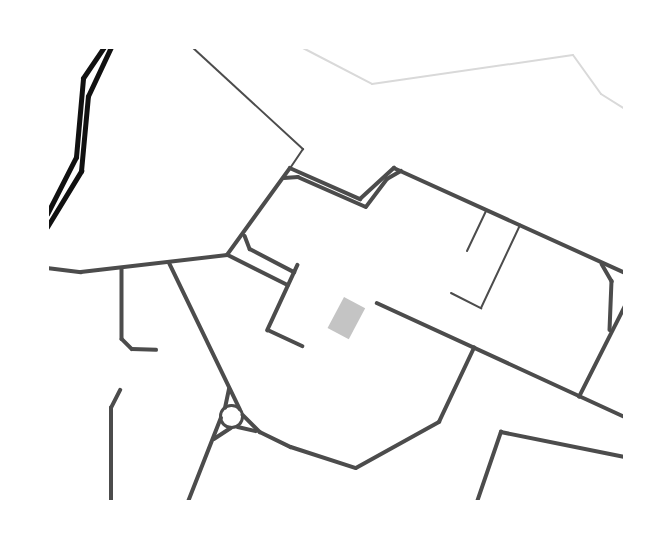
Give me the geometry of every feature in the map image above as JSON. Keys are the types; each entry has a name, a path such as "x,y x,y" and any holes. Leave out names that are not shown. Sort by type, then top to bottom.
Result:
{"main road":[{"path":"47,214 76,157 83,78 104,47"},
{"path":"47,227 81,171 90,89 111,47"}],"street":[{"path":"227,255 245,236 290,168 360,199 370,196 385,171 401,171 625,273"},
{"path":"282,178 298,177 366,207 387,178 401,171"},
{"path":"245,236 261,255 294,272"},
{"path":"47,268 122,268 227,255 288,285"},
{"path":"251,265 259,265 261,255"},
{"path":"169,262 243,415 260,432"},
{"path":"601,263 612,281 609,335"},
{"path":"298,265 268,330 303,346"},
{"path":"122,268 122,339 132,349 156,350"},
{"path":"377,303 625,418"},
{"path":"579,397 625,306"},
{"path":"212,440 238,427 260,432 338,468 356,468 439,422 474,348"},
{"path":"188,502 225,408 230,387"},
{"path":"111,502 111,408 120,390"},
{"path":"225,408 240,409"},
{"path":"238,427 243,415"},
{"path":"221,418 232,428"},
{"path":"477,502 501,432 625,457"}],"lane":[{"path":"192,47 303,149 290,168"},
{"path":"467,251 486,210"},
{"path":"451,293 481,308 520,225"}],"building":[{"path":"344,297 365,308 349,339 328,328"}],"waterway":[{"path":"301,47 372,84 573,55 601,94 625,109"}]}
